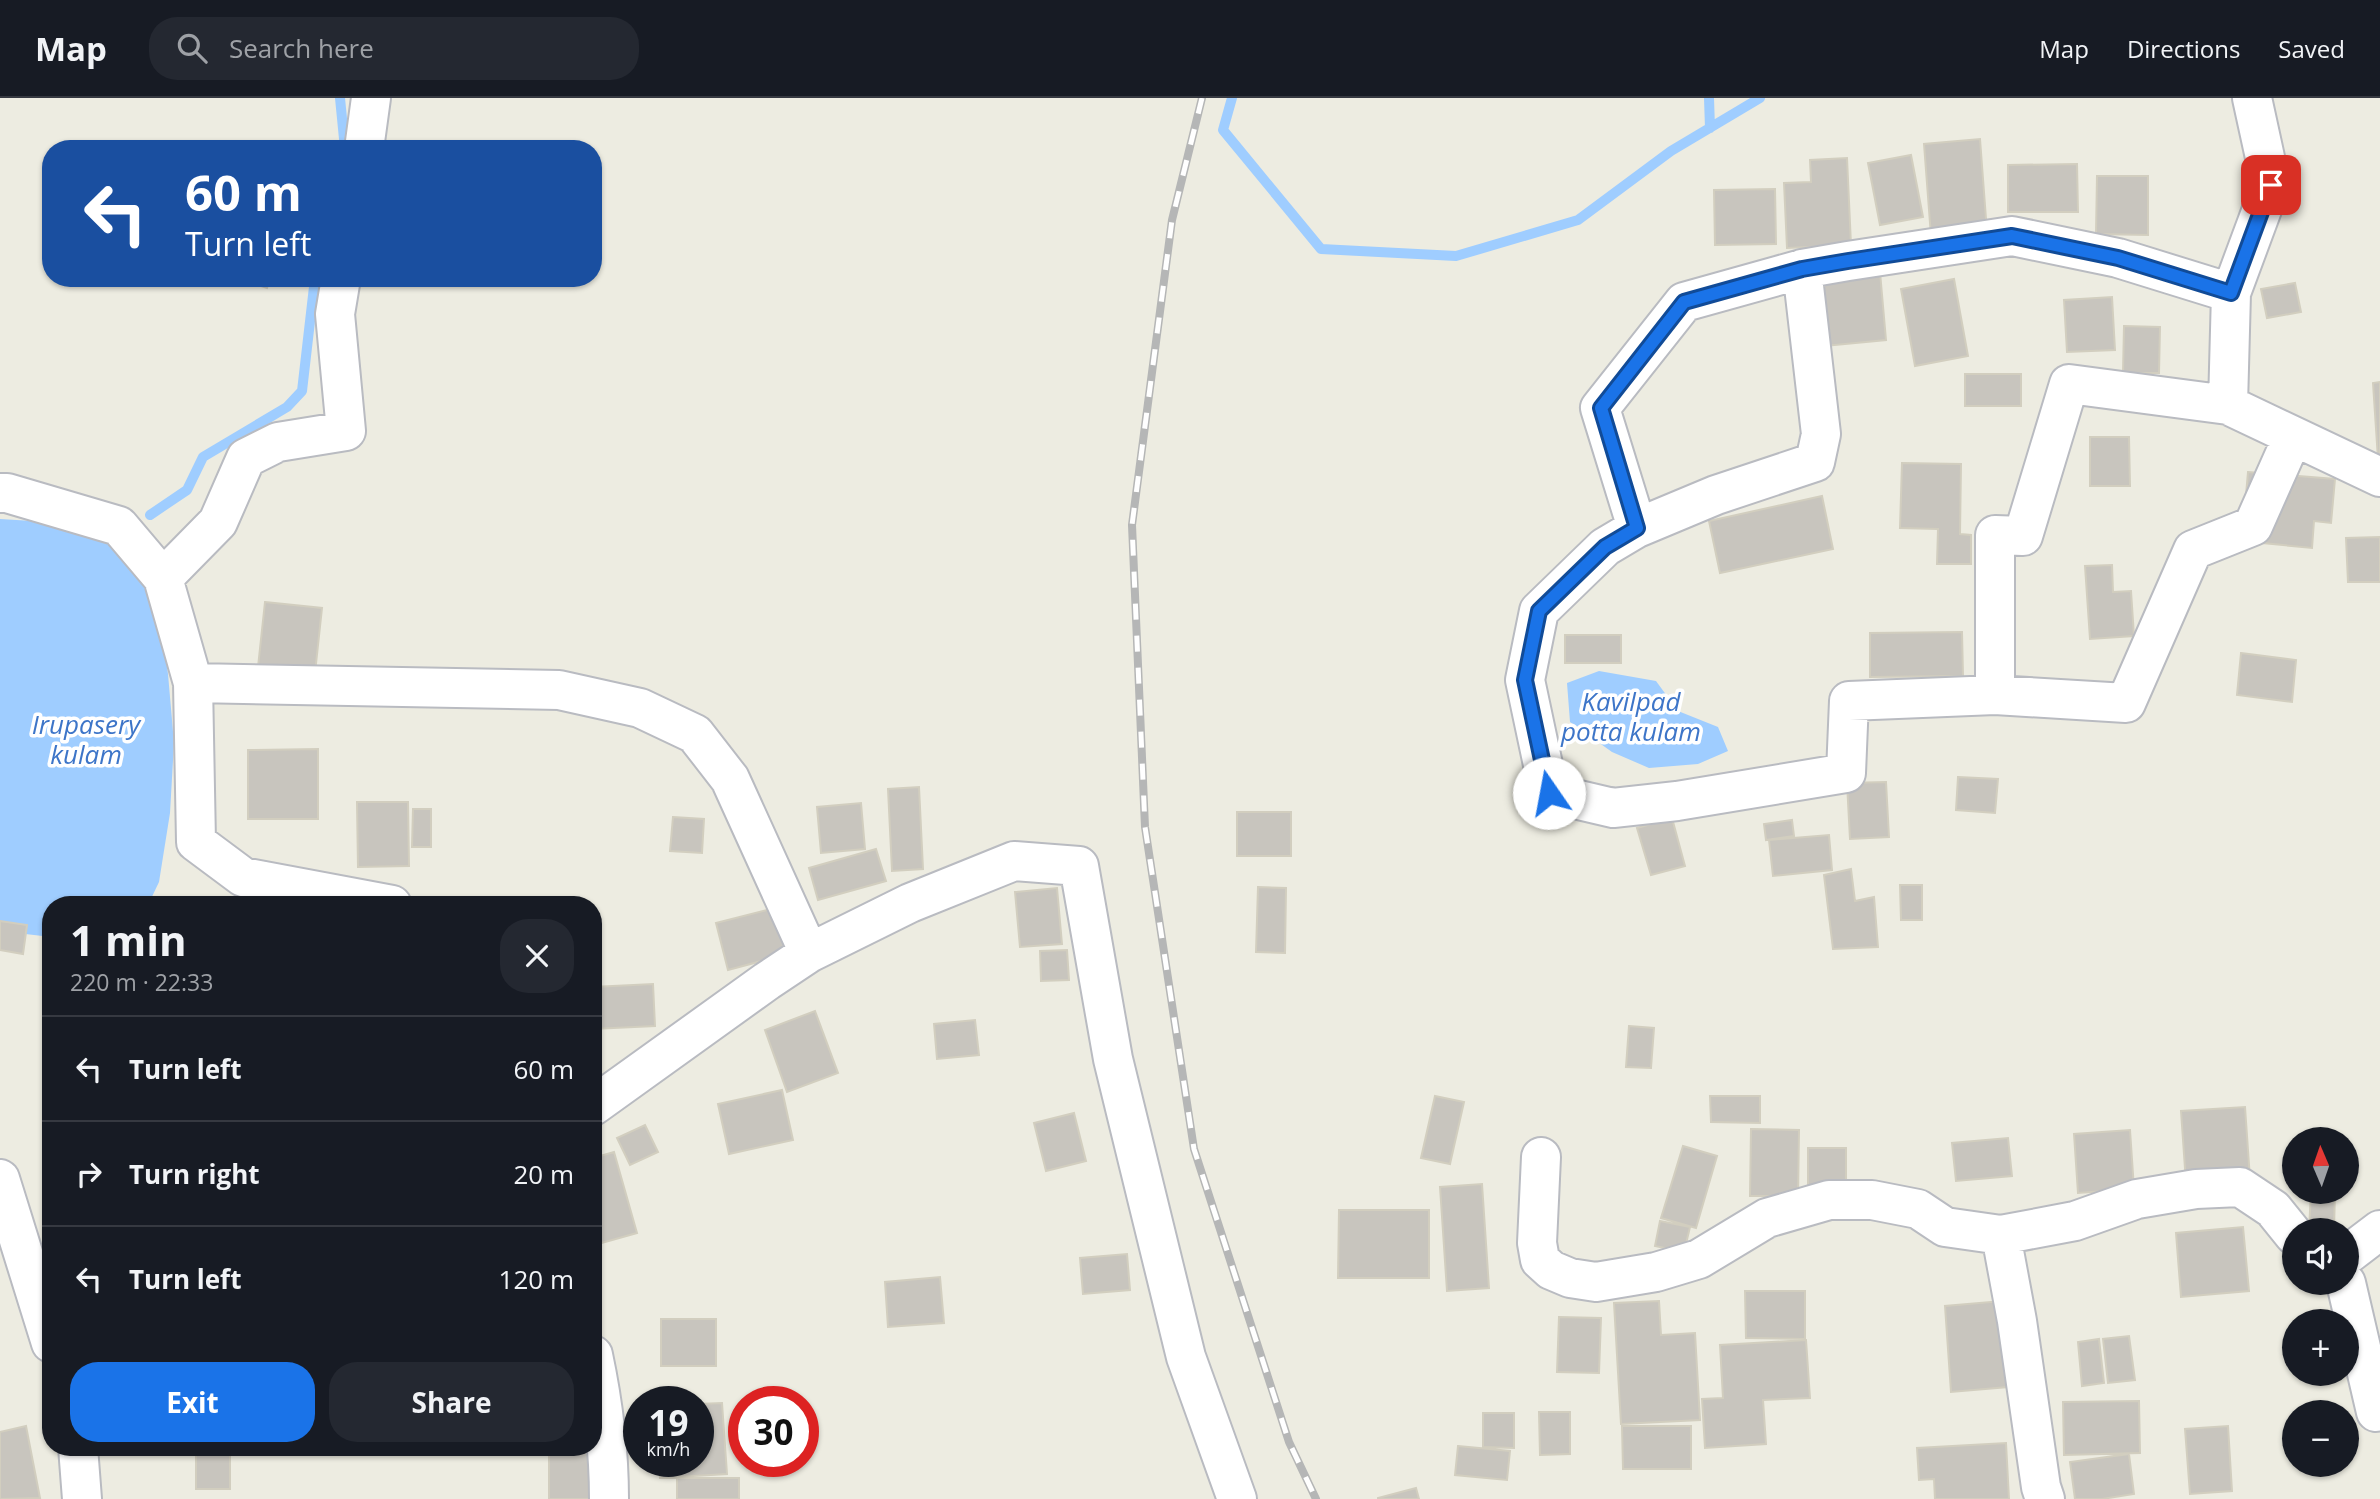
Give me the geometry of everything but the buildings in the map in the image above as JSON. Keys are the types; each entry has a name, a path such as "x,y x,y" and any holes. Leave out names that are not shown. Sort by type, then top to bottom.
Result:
{"street":[{"path":"365,140 371,98"},
{"path":"2228,405 2231,293 2271,185 2252,98"},
{"path":"1637,528 1601,408 1684,302 1802,269 2012,236 2118,258 2231,293"},
{"path":"1802,269 1821,434 1815,462 1716,495 1637,528 1605,547 1539,611 1525,680 1549,793 1613,808 1676,801 1846,774 1849,701 1995,695 2126,703 2193,550 2253,526 2294,436"},
{"path":"163,578 218,522 246,458 278,442 346,431 335,314 340,287"},
{"path":"1995,695 1995,535 2023,536 2069,384 2228,405 2380,477"},
{"path":"0,493 119,526 163,578 193,683 196,842 243,877 344,896"},
{"path":"193,683 559,690 640,708 695,734 730,779 809,953"},
{"path":"602,1100 809,953 910,903 1014,861 1079,866 1113,1059 1186,1357 1237,1499"},
{"path":"1541,1157 1536,1243 1540,1260 1551,1270 1570,1278 1596,1282 1656,1272 1699,1259 1767,1219 1829,1200 1872,1200 1918,1209 1945,1227 2001,1235 2075,1221 2137,1199 2196,1189 2239,1187 2273,1209 2282,1221"},
{"path":"0,1179 42,1314"},
{"path":"2359,1246 2380,1230"},
{"path":"2001,1235 2045,1499"},
{"path":"2349,1295 2376,1412"},
{"path":"602,1402 609,1499"},
{"path":"79,1456 82,1499"}],"water":[{"name":"Irupasery kulam","path":"0,519 49,522 113,540 136,570 160,617 174,743 170,813 159,882 152,896 42,896 42,936 0,931"},
{"name":"Kavilpad potta kulam","path":"1599,671 1656,681 1678,711 1718,727 1728,751 1698,764 1649,768 1612,752 1570,722 1567,683"}],"waterway":[{"path":"340,98 344,140"},
{"path":"1232,98 1223,130 1321,249 1456,256 1578,220 1671,151 1760,98"},
{"path":"1709,98 1710,128"},
{"path":"150,515 187,490 203,457 287,407 302,391 314,287"}],"railway":[{"path":"1202,98 1172,220 1132,525 1145,827 1194,1149 1289,1442 1316,1499"}],"route":[{"path":"1549,793 1525,680 1539,611 1605,547 1637,528 1601,408 1684,302 1802,269 2012,236 2118,258 2231,293 2271,185"}]}
